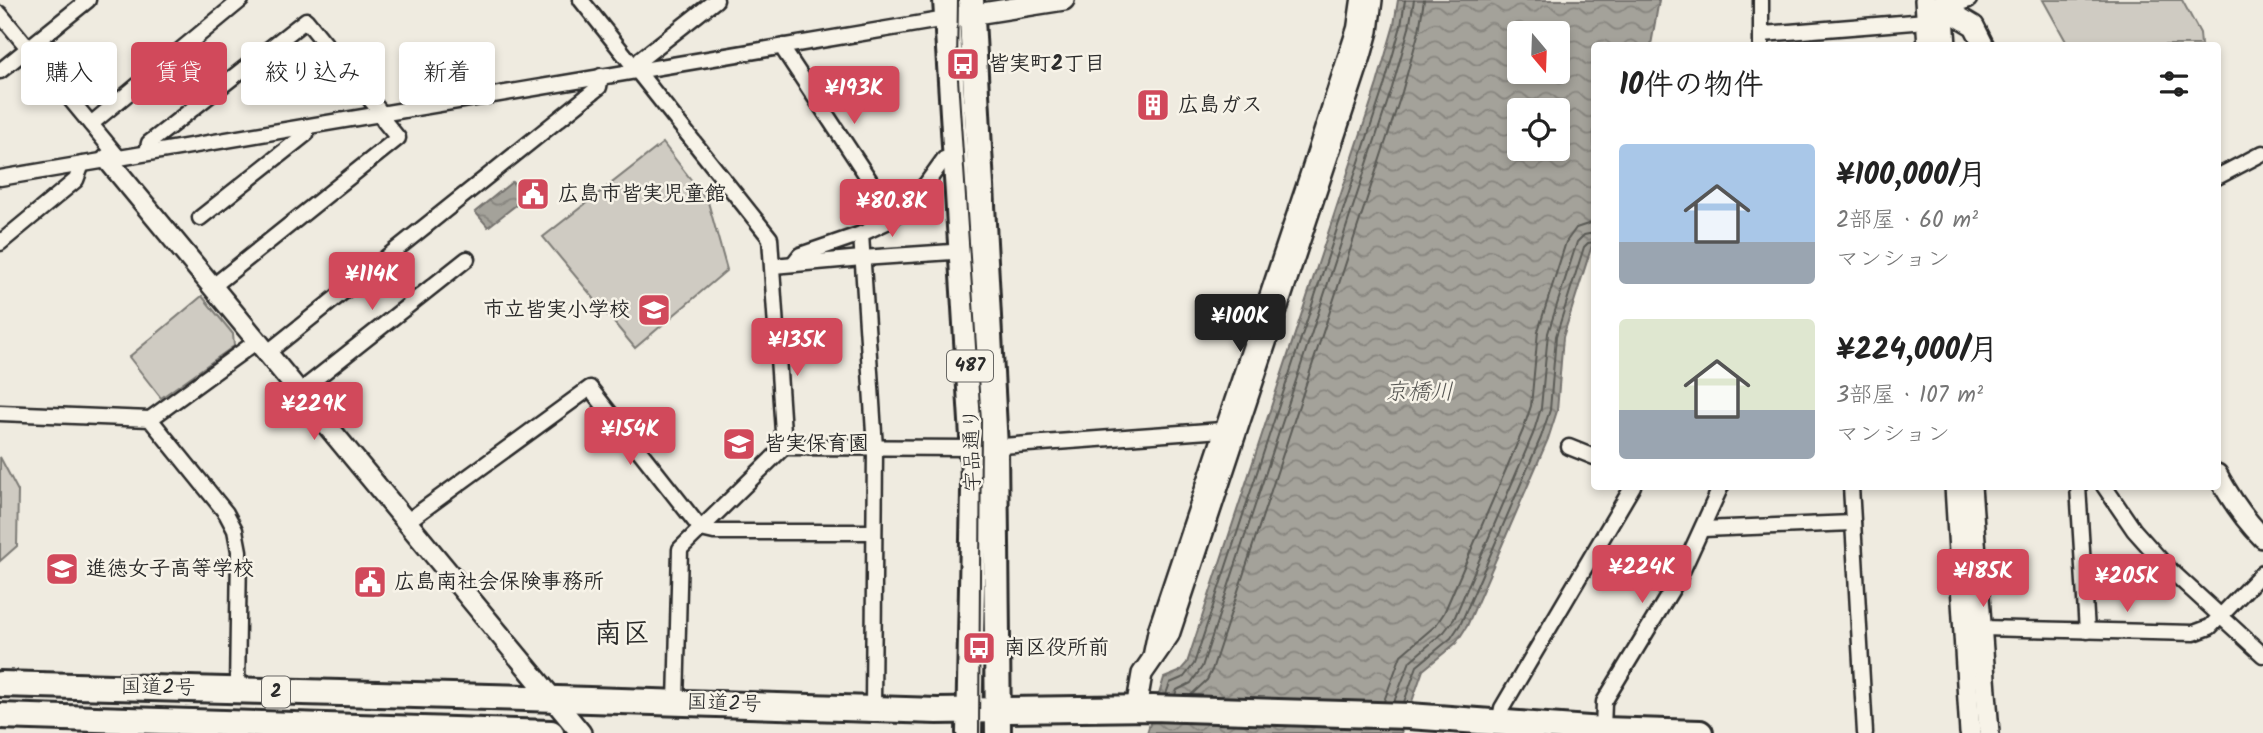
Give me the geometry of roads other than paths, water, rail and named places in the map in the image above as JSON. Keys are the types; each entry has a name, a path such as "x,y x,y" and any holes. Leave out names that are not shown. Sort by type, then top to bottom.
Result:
{"highway":[{"name":"宇品通り","path":"971,8 973,251 998,722"},
{"name":"宇品通り","path":"946,9 955,157 973,251"},
{"name":"宇品通り","path":"969,722 984,448"},
{"name":"国道2号","path":"0,684 873,709 969,722 998,722 1144,708 1409,716 1603,730 1700,733"},
{"name":"国道2号","path":"0,716 31,725 551,733"}],"street":[{"path":"35,42 88,0"},
{"path":"90,124 242,0"},
{"path":"581,0 770,238 784,447"},
{"path":"636,69 641,60 716,0"},
{"path":"0,178 784,46 946,9 1063,0"},
{"path":"1149,663 1156,629 1304,186 1354,27 1359,0"},
{"path":"1144,708 1142,674 1169,635 1361,56 1372,0"},
{"path":"1761,0 1762,40 1824,29 1926,22"},
{"path":"1937,3 1969,0"},
{"path":"1928,42 1926,22 1937,3"},
{"path":"1937,3 1945,42"},
{"path":"1937,3 1974,26 1982,42"},
{"path":"0,14 25,42"},
{"path":"147,152 149,143 306,20 382,114 384,121 398,138 212,286"},
{"path":"1824,29 1824,42"},
{"path":"784,46 785,52 894,217"},
{"path":"0,71 21,54"},
{"path":"150,419 262,347 599,87 601,76"},
{"path":"75,105 112,158 212,286 581,733"},
{"path":"201,218 306,134 304,127"},
{"path":"2221,175 2263,153"},
{"path":"793,264 800,255 860,234 894,217 926,184 944,159 955,157"},
{"path":"0,243 76,180 82,164"},
{"path":"860,234 875,447 873,709"},
{"path":"773,267 973,251"},
{"path":"299,392 467,259"},
{"path":"405,523 590,388 701,529 714,532 873,532"},
{"path":"0,413 150,419 226,513 235,530 239,551 237,691"},
{"path":"676,703 680,549 784,447 984,448 1222,430"},
{"path":"1569,447 1591,456"},
{"path":"2221,480 2249,524 2263,538"},
{"path":"1499,723 1502,708 1631,490"},
{"path":"1603,730 1604,702 1680,576 1719,490"},
{"path":"1852,490 1865,733"},
{"path":"1955,490 1970,733"},
{"path":"1971,490 1990,733"},
{"path":"2078,490 2087,631"},
{"path":"2107,490 2134,530 2166,567 2263,655"},
{"path":"1703,529 1853,523"},
{"path":"1982,628 2194,633 2210,627 2263,572"}],"water":[{"name":"京橋川","path":"1398,0 1659,0 1652,42 1591,42 1591,248 1563,337 1557,411 1548,439 1467,626 1456,643 1423,670 1401,733 1147,733 1164,678 1179,672 1187,663 1377,84 1394,25"},
{"path":"512,182 525,198 488,227 475,212"}],"tram line":[{"path":"958,0 957,64 981,421 979,733"}],"place":[{"name":"皆実町2丁目","path":"963,64"},
{"name":"広島ガス","path":"1153,105"},
{"name":"広島市皆実児童館","path":"533,194"},
{"name":"市立皆実小学校","path":"654,310"},
{"name":"皆実保育園","path":"739,444"},
{"name":"進徳女子高等学校","path":"62,569"},
{"name":"広島南社会保険事務所","path":"370,582"},
{"name":"南区役所前","path":"979,648"}],"district":[{"name":"南区","path":"622,634"}]}
